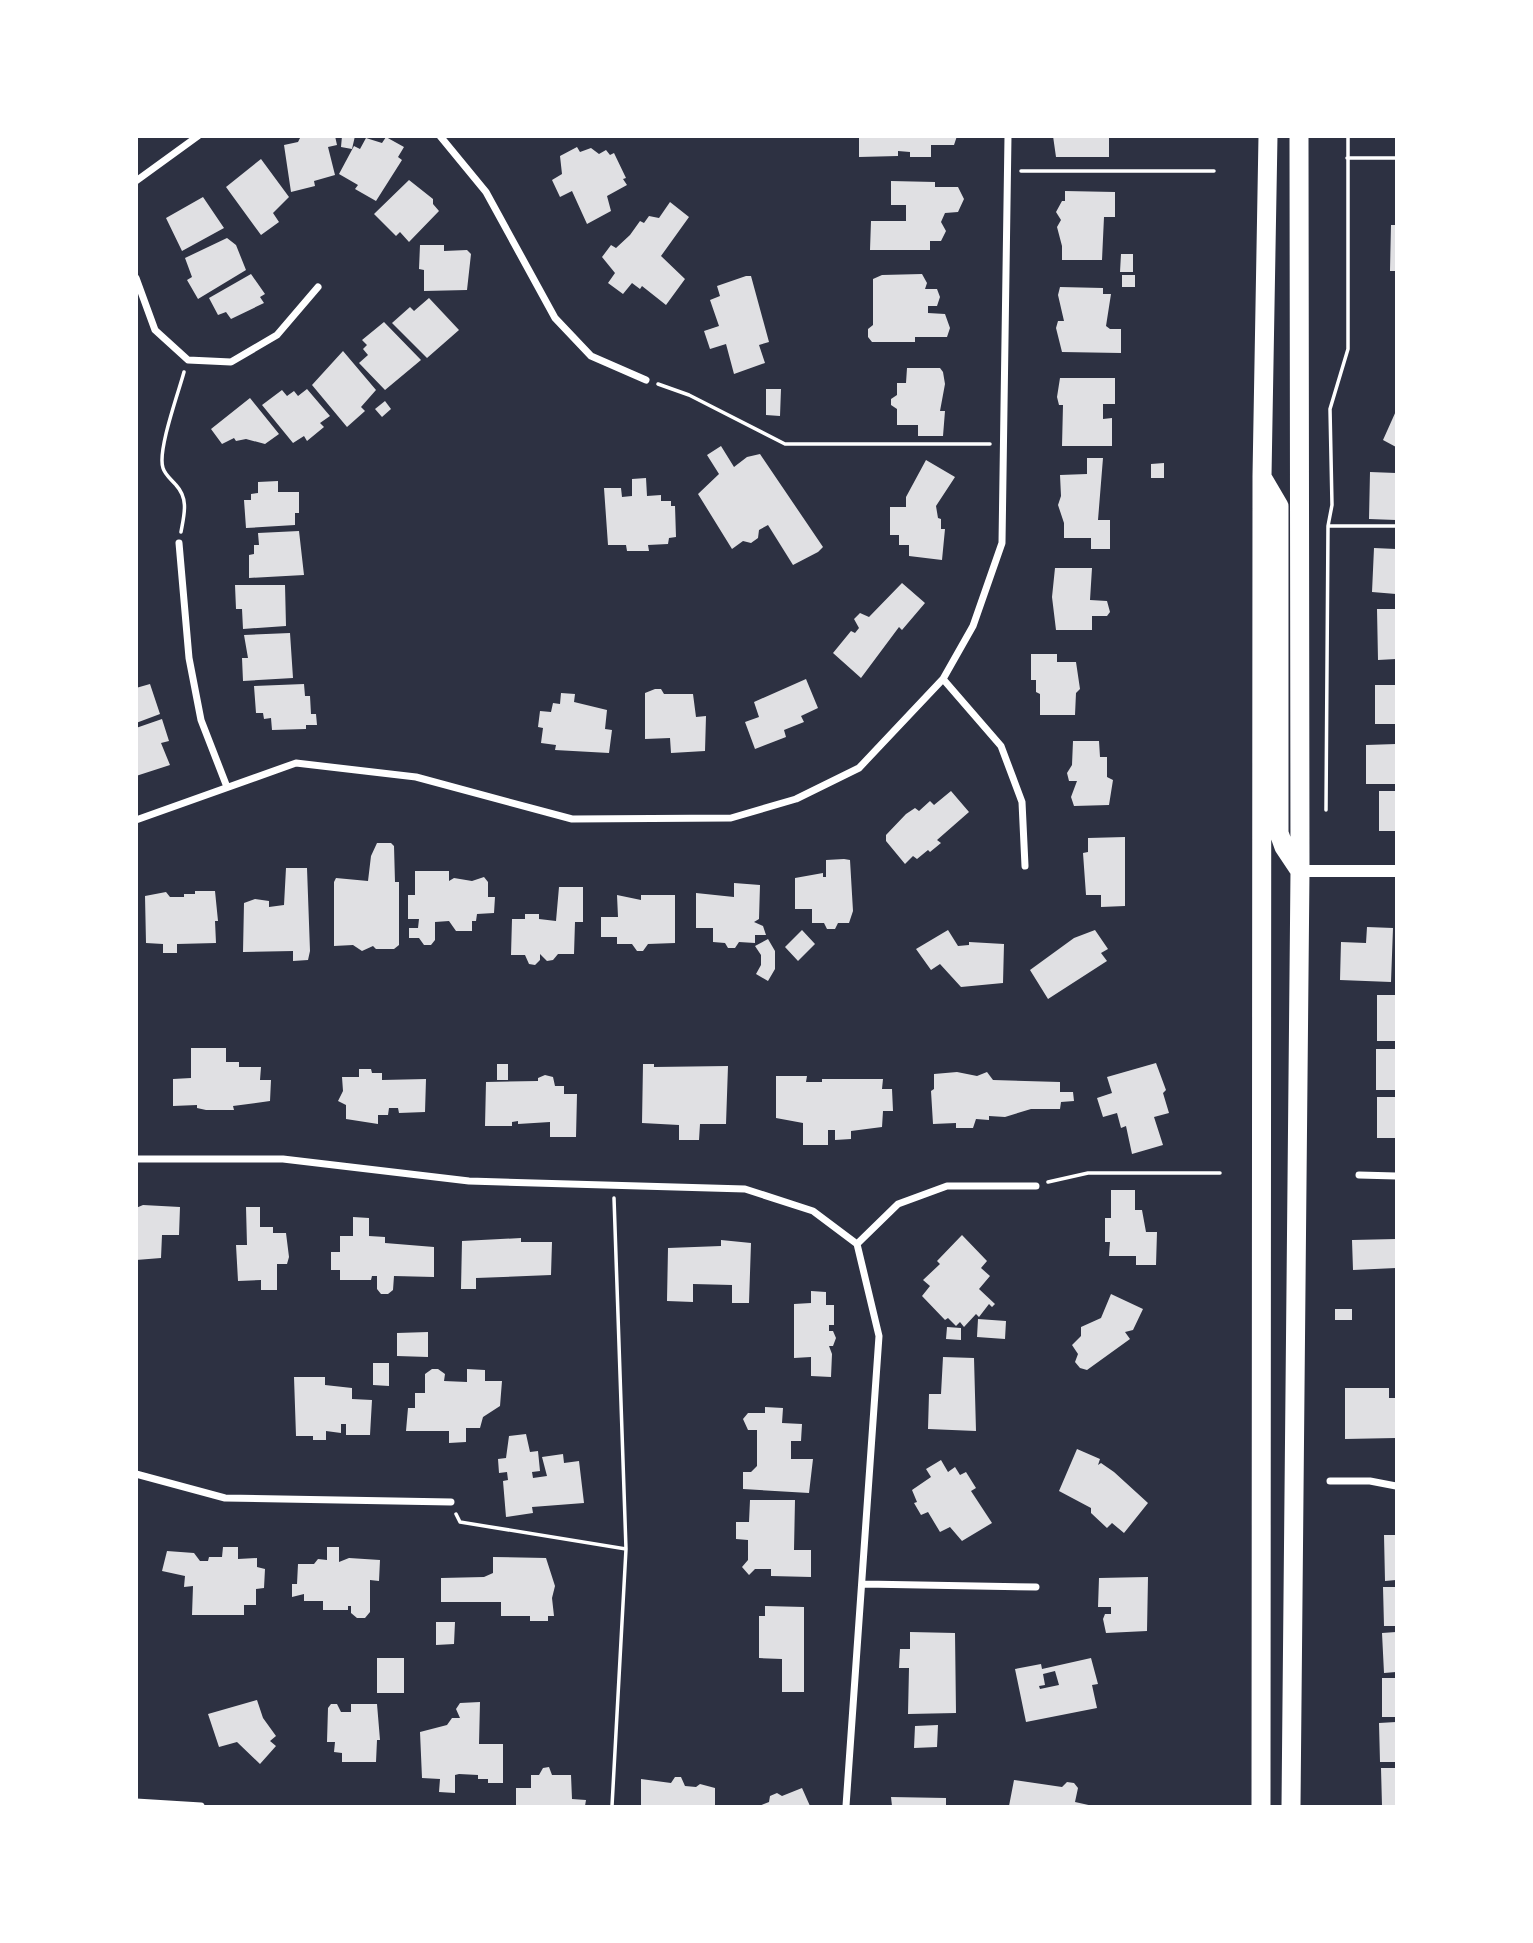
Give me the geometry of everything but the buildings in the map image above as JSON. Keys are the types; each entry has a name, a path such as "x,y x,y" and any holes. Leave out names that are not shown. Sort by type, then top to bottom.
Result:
{"highway":[{"path":"1261,1807 1262,476 1268,136"},
{"path":"1291,1807 1300,871 1299,136"},
{"path":"1262,476 1279,506 1279,833 1284,847 1300,871"}],"street":[{"path":"136,181 198,136"},
{"path":"440,136 486,192 555,318 591,356 646,380"},
{"path":"136,820 296,763 416,777 572,818 731,818 796,799 859,768 943,679 973,626 1002,543 1008,136"},
{"path":"136,278 155,330 188,360 231,362 277,335 318,287"},
{"path":"179,543 188,659 201,720 228,787"},
{"path":"943,679 1000,746 1022,802 1025,866"},
{"path":"1300,871 1396,870"},
{"path":"136,1159 283,1159 469,1181 745,1189 813,1211 857,1244 879,1336 864,1584 846,1807"},
{"path":"1359,1175 1396,1176"},
{"path":"857,1244 898,1204 947,1186 1036,1185"},
{"path":"136,1474 225,1498 451,1502"},
{"path":"1331,1481 1370,1481 1396,1486"},
{"path":"864,1584 1036,1587"},
{"path":"136,1802 201,1807"}],"path":[{"path":"1326,810 1328,526 1332,505 1331,409 1348,349 1348,136"},
{"path":"1347,158 1396,158"},
{"path":"1007,171 1214,171"},
{"path":"179,543 185,500 182,492 166,474 162,463 170,419 188,360"},
{"path":"646,380 689,395 785,444 1003,444"},
{"path":"1328,526 1396,526"},
{"path":"1036,1185 1088,1173 1220,1173"},
{"path":"612,1807 625,1549 614,1185"},
{"path":"451,1502 460,1522 625,1549"}]}
